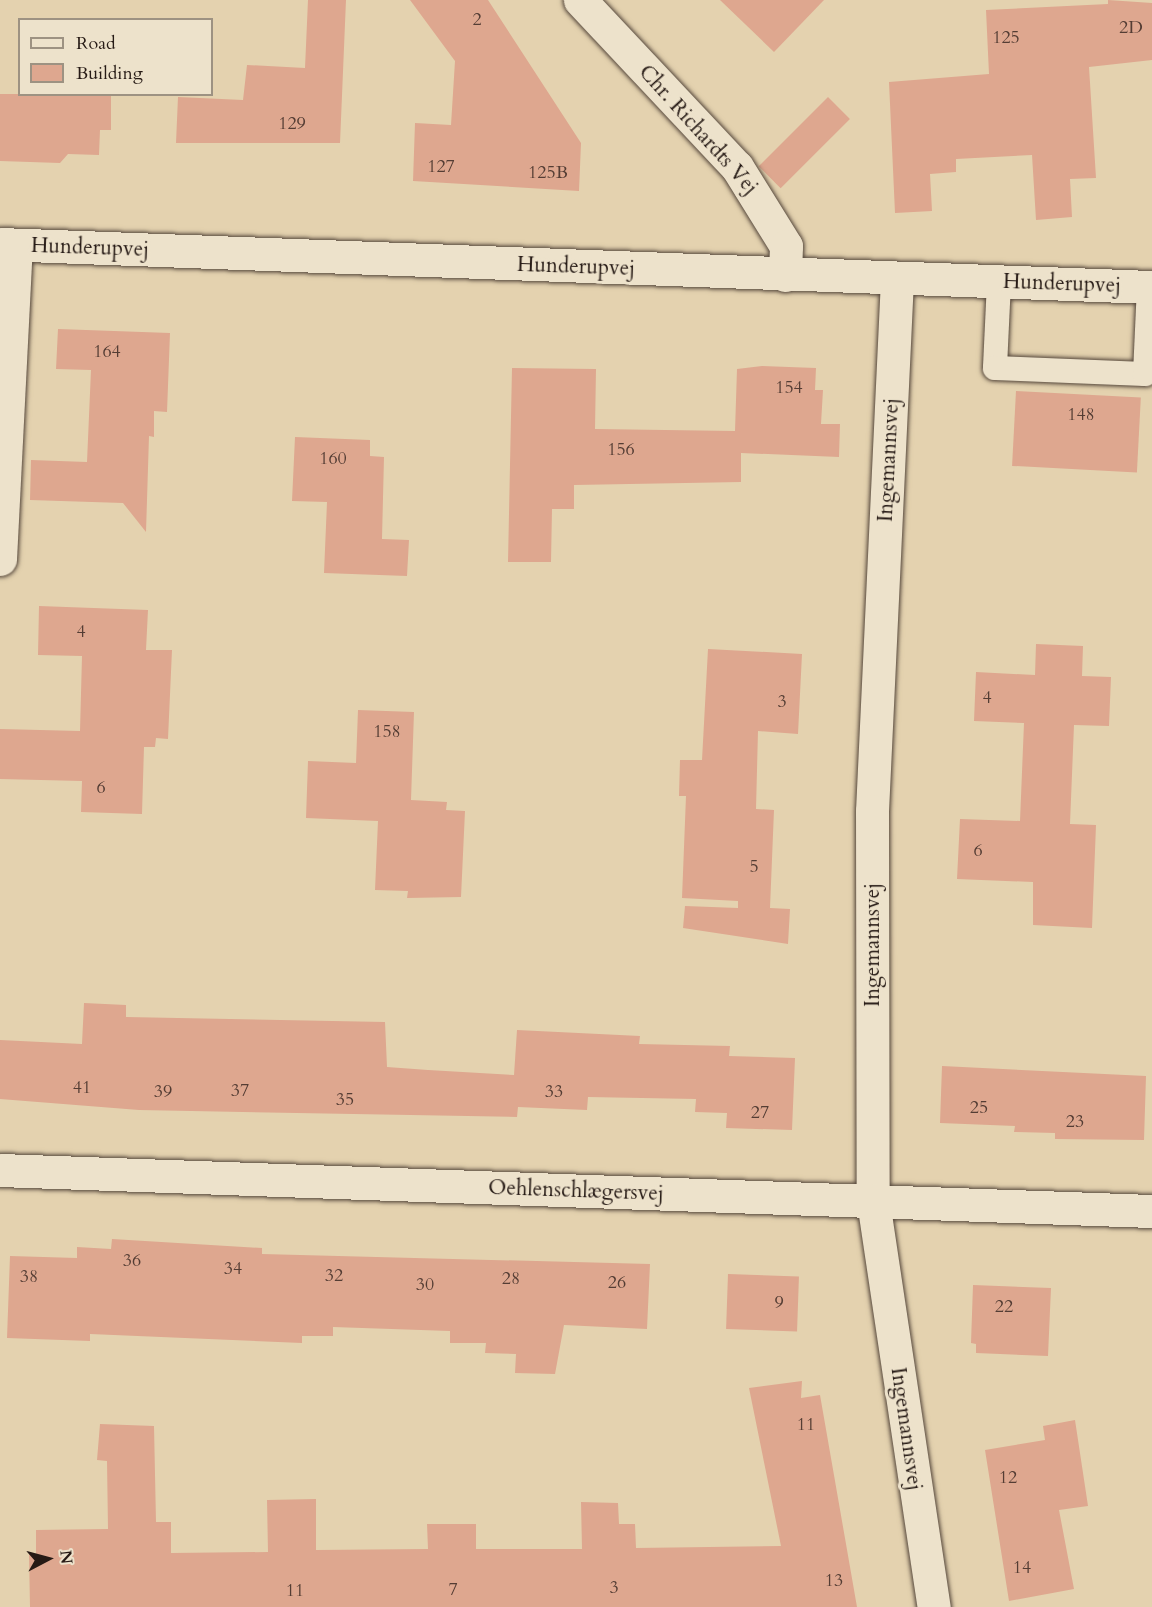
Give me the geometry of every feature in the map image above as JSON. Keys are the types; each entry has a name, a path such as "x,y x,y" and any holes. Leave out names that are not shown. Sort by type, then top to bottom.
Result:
{"street":[{"name":"Chr. Richardts Vej","path":"579,0 736,167 786,246 786,275"},
{"name":"Hunderupvej","path":"8,244 1151,287"},
{"path":"0,559 8,244"},
{"name":"Ingemannsvej","path":"897,279 872,811 873,1201 934,1607"},
{"name":"Oehlenschlægersvej","path":"0,1170 1152,1211"}],"lane":[{"path":"999,282 995,368 1145,375 1151,287"}],"building":[{"path":"308,0 346,0 340,143 176,143 178,97 243,100 247,65 305,68"},
{"path":"410,0 488,0 581,143 579,191 413,181 415,123 451,125 455,61"},
{"path":"720,0 824,0 774,52"},
{"path":"1108,0 1152,3 1152,60 1089,67 1096,178 1070,179 1072,217 1036,220 1032,155 956,159 956,172 930,174 932,211 895,213 889,82 989,74 986,10 1108,4"},
{"path":"0,94 111,96 111,130 100,130 99,155 68,154 60,163 0,161"},
{"path":"828,97 850,119 781,188 759,166"},
{"path":"58,329 170,333 167,412 154,411 154,437 149,436 146,532 123,503 30,500 31,460 87,462 91,370 56,369"},
{"path":"762,366 816,368 815,390 823,390 821,424 840,424 839,457 741,453 741,482 574,485 574,509 552,509 551,562 508,562 512,368 596,369 595,429 735,431 737,369"},
{"path":"1016,391 1141,398 1137,472 1012,466"},
{"path":"295,437 370,440 370,456 384,457 382,539 409,540 407,576 324,573 327,502 292,501"},
{"path":"39,606 148,610 146,650 172,650 168,739 156,738 155,747 144,747 142,814 81,812 82,781 0,779 0,729 80,731 82,656 38,655"},
{"path":"1036,644 1083,646 1082,676 1111,677 1109,726 1074,725 1070,824 1096,825 1092,928 1033,925 1033,882 957,879 960,819 1020,821 1024,723 974,721 976,672 1035,675"},
{"path":"708,649 802,654 798,734 758,731 756,809 774,810 770,908 790,909 788,944 683,928 685,906 738,908 738,901 682,898 686,796 679,796 680,760 702,760"},
{"path":"358,710 414,712 411,800 447,802 446,810 465,811 461,897 407,898 408,891 375,890 378,821 306,818 308,761 356,763"},
{"path":"84,1003 126,1005 126,1017 385,1022 387,1067 428,1070 514,1075 517,1030 640,1036 639,1044 730,1046 729,1056 795,1058 792,1130 726,1128 727,1113 695,1112 696,1099 588,1097 587,1110 518,1107 517,1117 139,1110 0,1099 0,1040 82,1044"},
{"path":"942,1066 1146,1076 1144,1140 1055,1139 1055,1133 1014,1132 1015,1126 940,1123"},
{"path":"112,1239 262,1248 262,1254 650,1264 647,1329 564,1325 555,1374 515,1373 516,1354 485,1353 486,1343 450,1343 450,1331 333,1327 333,1336 302,1336 302,1343 90,1334 90,1341 7,1338 10,1256 77,1258 77,1247 111,1249"},
{"path":"728,1274 799,1276 797,1331 726,1329"},
{"path":"973,1285 1051,1288 1048,1356 976,1353 976,1344 971,1343"},
{"path":"802,1381 801,1398 820,1395 857,1607 30,1607 29,1554 36,1554 36,1530 108,1529 107,1461 97,1460 100,1424 154,1426 156,1522 171,1522 171,1553 268,1552 267,1500 316,1499 316,1550 428,1549 427,1524 476,1524 476,1549 582,1549 581,1502 618,1503 619,1524 635,1524 636,1548 781,1546 749,1388"},
{"path":"1075,1420 1088,1506 1059,1510 1074,1589 1009,1601 985,1450 1045,1440 1043,1426"}]}
